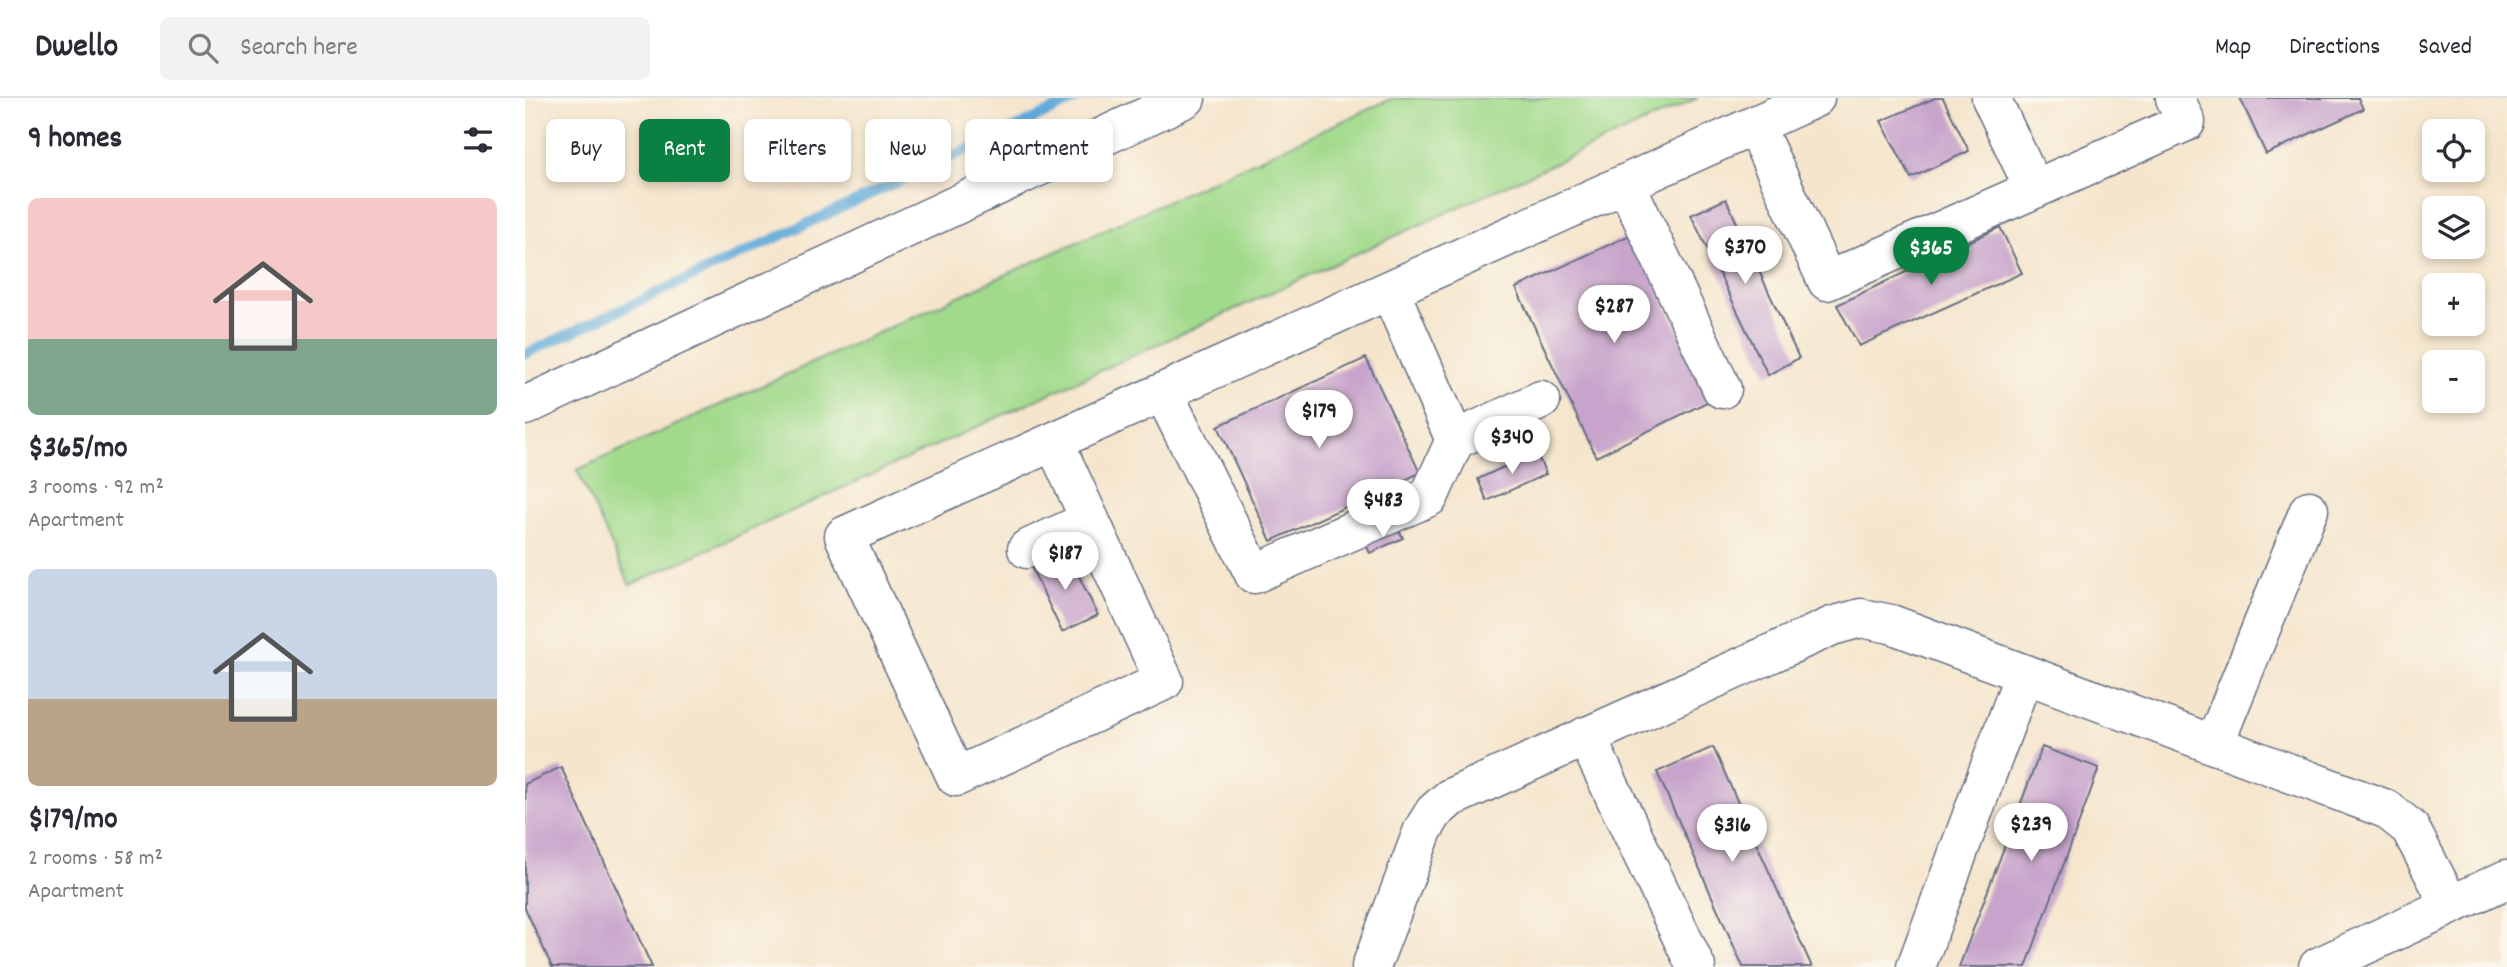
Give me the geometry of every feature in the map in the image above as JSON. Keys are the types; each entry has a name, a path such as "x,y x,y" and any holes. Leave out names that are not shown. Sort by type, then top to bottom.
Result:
{"street":[{"path":"525,406 1186,98"},
{"path":"1055,444 1164,681 956,777 844,536 1055,444 1815,98"},
{"path":"1991,98 2034,190"},
{"path":"1755,125 1827,281 2186,122 2175,98"},
{"path":"1626,184 1722,389"},
{"path":"1390,291 1455,440"},
{"path":"1164,394 1254,574 1429,497 1455,440 1541,400"},
{"path":"2214,745 2309,510"},
{"path":"1027,549 1090,520"},
{"path":"1371,967 1423,830 1434,812 1450,797 1832,626 1861,618 1891,624 2395,814 2416,837 2450,905"},
{"path":"1916,967 2024,674"},
{"path":"1586,736 1696,967"},
{"path":"2318,967 2507,879"}],"green space":[{"path":"1393,98 1698,98 630,585 577,470"}],"building":[{"path":"1935,98 1943,98 1969,151 1911,178 1881,121"},
{"path":"2240,98 2358,98 2363,109 2266,154"},
{"path":"1726,199 1799,358 1768,375 1691,215"},
{"path":"2000,227 2022,273 1859,346 1837,305"},
{"path":"1632,234 1711,400 1596,457 1516,288"},
{"path":"1366,358 1420,473 1271,541 1218,426"},
{"path":"1536,452 1546,474 1487,501 1478,479"},
{"path":"1396,524 1403,538 1370,553 1364,540"},
{"path":"1067,552 1098,615 1062,632 1032,569"},
{"path":"1713,747 1812,967 1743,967 1657,772"},
{"path":"2042,747 2099,768 2026,967 1959,967"},
{"path":"561,767 652,967 552,967 525,908 525,784"}],"waterway":[{"path":"525,354 1079,98"}]}
